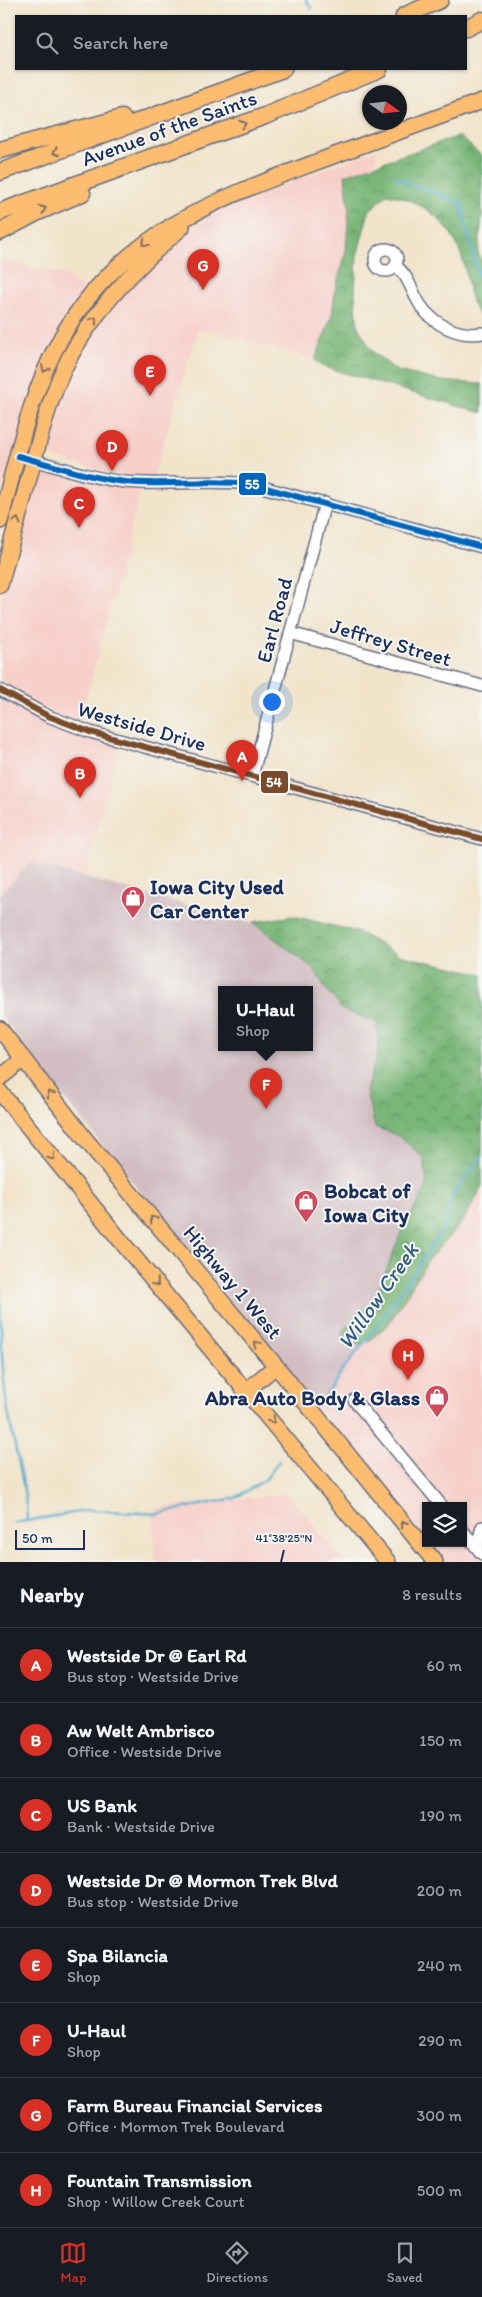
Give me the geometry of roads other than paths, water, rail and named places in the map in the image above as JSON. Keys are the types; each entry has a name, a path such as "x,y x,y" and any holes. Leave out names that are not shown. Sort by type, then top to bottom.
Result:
{"highway":[{"path":"406,15 440,0"},
{"path":"467,28 482,20"},
{"name":"Avenue of the Saints","path":"0,172 280,70"},
{"name":"Avenue of the Saints","path":"0,212 288,108 377,70"},
{"path":"0,150 258,79"},
{"path":"0,232 36,213 209,136"}],"main road":[{"path":"0,520 38,386 61,338 77,312 116,269 139,248 172,224 248,187 482,102"},
{"path":"0,585 54,393 75,347 88,327 127,278 201,209"},
{"name":"Highway 1 West","path":"0,1029 93,1147 276,1366 435,1562"},
{"path":"0,1078 23,1059"},
{"path":"0,1092 125,1246 247,1390 388,1562"},
{"path":"247,1390 276,1366"}],"street":[{"path":"396,266 406,276 421,305 435,321 459,333 482,333"},
{"path":"18,456 123,482 210,481 251,484 482,547"},
{"name":"Earl Road","path":"252,776 325,503"},
{"name":"Jeffrey Street","path":"290,633 482,686"},
{"name":"Westside Drive","path":"0,690 28,707 73,726 482,839"},
{"path":"354,1400 439,1502"},
{"path":"479,1551 482,1528"},
{"path":"467,1536 479,1551"}],"waterway":[{"path":"306,0 312,9"},
{"path":"396,178 461,203 482,292"},
{"name":"Willow Creek","path":"324,1400 342,1371 381,1321 445,1226 452,1196 482,1157"},
{"path":"0,1288 4,1381 10,1425 22,1479 27,1521"},
{"name":"Willow Creek","path":"15,1523 90,1510 156,1514 235,1498 266,1479 279,1461"}],"place":[{"name":"Farm Bureau Financial Services","path":"203,290"},
{"name":"Spa Bilancia","path":"150,396"},
{"name":"Westside Dr @ Mormon Trek Blvd","path":"112,471"},
{"name":"US Bank","path":"79,528"},
{"name":"Westside Dr @ Earl Rd","path":"242,781"},
{"name":"Aw Welt Ambrisco","path":"80,798"},
{"name":"Iowa City Used Car Center","path":"133,919"},
{"name":"U-Haul","path":"266,1109"},
{"name":"Bobcat of Iowa City","path":"306,1223"},
{"name":"Fountain Transmission","path":"408,1380"},
{"name":"Abra Auto Body & Glass","path":"437,1418"}]}
